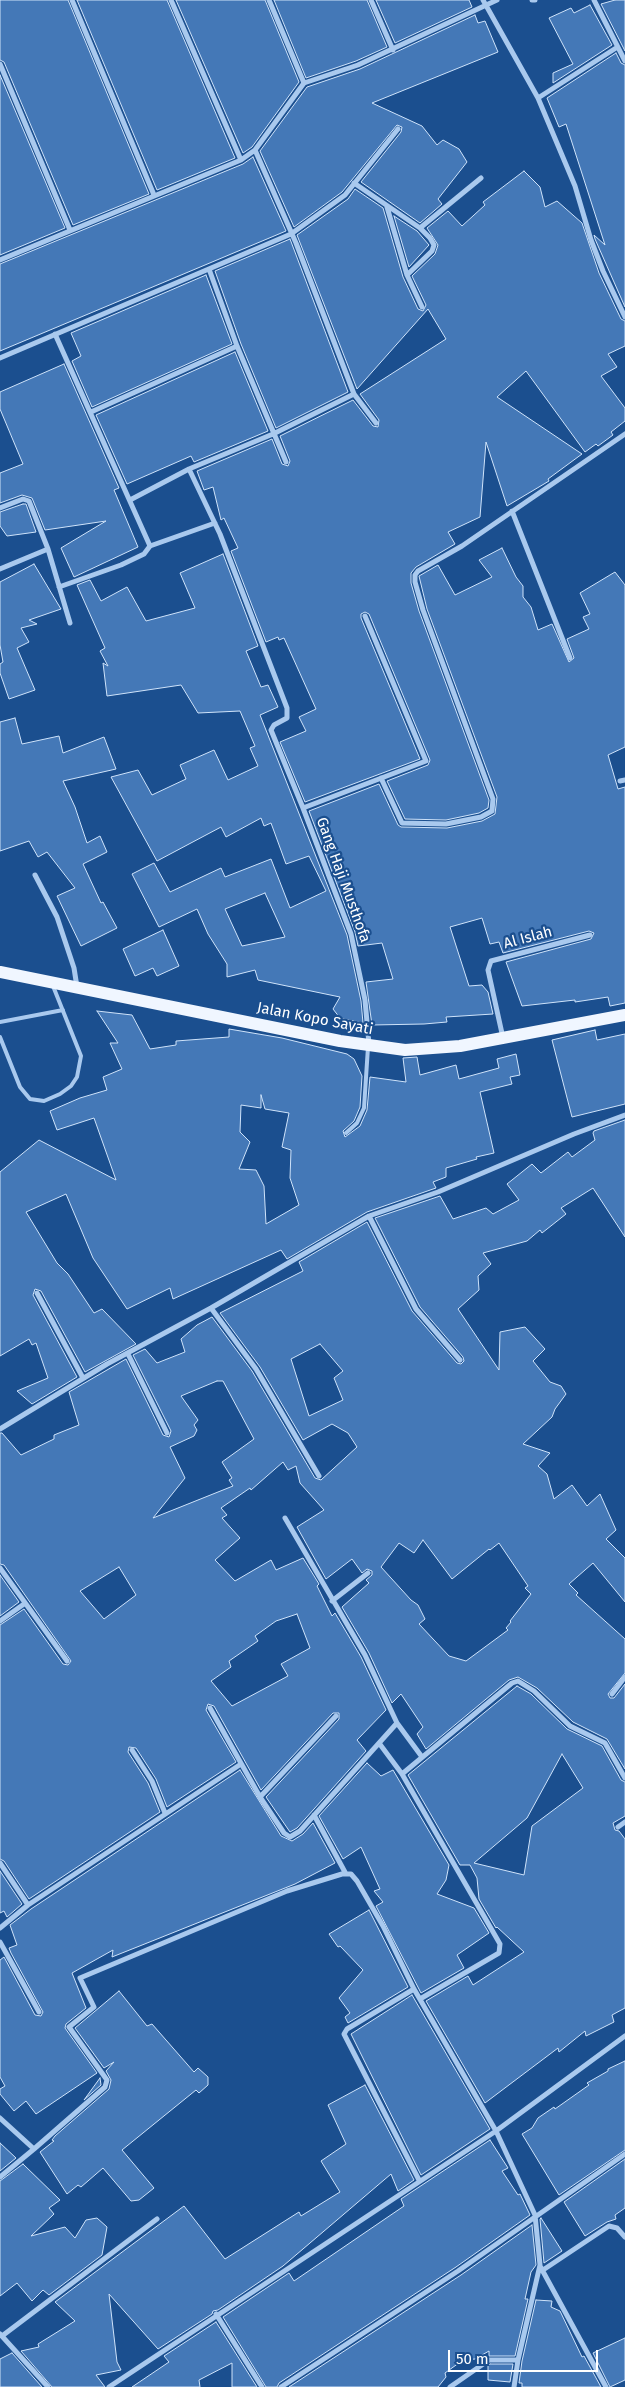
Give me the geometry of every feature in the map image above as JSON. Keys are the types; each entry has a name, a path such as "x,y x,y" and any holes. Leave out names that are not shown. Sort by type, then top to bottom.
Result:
{"main road":[{"name":"Jalan Kopo Sayati","path":"0,972 369,1046 434,1050 625,1015"}],"street":[{"path":"72,0 154,195"},
{"path":"171,0 241,160"},
{"path":"269,0 304,83"},
{"path":"371,0 393,50"},
{"path":"0,260 241,160 255,150 304,83 358,65 393,50 485,2 497,0"},
{"path":"594,0 616,48 625,61"},
{"path":"485,2 538,98 575,186 602,271 625,317"},
{"path":"538,98 616,48"},
{"path":"0,64 70,230"},
{"path":"0,358 291,234 339,201 398,129"},
{"path":"255,150 291,234 354,394 376,424"},
{"path":"420,228 481,178"},
{"path":"354,183 420,228 430,238 434,245 432,251 407,275"},
{"path":"387,207 407,275 422,307"},
{"path":"209,269 237,346 286,462"},
{"path":"55,334 150,546"},
{"path":"91,412 237,346"},
{"path":"130,500 189,469 273,434 354,394"},
{"path":"381,778 402,823 446,824 481,817 493,810 493,798 423,610 415,582 415,575 418,571 452,552 625,434"},
{"path":"58,587 121,565 144,554 150,546 215,523 189,469"},
{"path":"0,508 23,499 29,500 48,549 70,623"},
{"path":"512,511 570,658"},
{"name":"Gang Haji Musthofa","path":"215,523 287,708 287,718 274,725 271,730 304,810 351,934 365,1000 369,1046"},
{"path":"0,569 48,549"},
{"path":"304,810 426,761 365,616"},
{"path":"35,875 57,917 74,968 77,987"},
{"name":"Al Islah","path":"503,1038 488,970 491,961 590,935"},
{"path":"0,1429 83,1378 211,1308 369,1216 438,1192 574,1134 625,1115"},
{"path":"369,1216 416,1310 460,1360"},
{"path":"37,1293 83,1378"},
{"path":"211,1308 256,1369 319,1476"},
{"path":"128,1354 167,1433"},
{"path":"285,1518 332,1601 365,1654 397,1723 422,1756"},
{"path":"0,1568 24,1604 67,1661"},
{"path":"332,1601 368,1573"},
{"path":"0,1621 24,1604"},
{"path":"612,1694 625,1677"},
{"path":"402,1774 516,1681 521,1682 534,1691 570,1726 605,1743 625,1778"},
{"path":"210,1708 260,1797 288,1836 297,1834 397,1723"},
{"path":"260,1797 336,1716"},
{"path":"379,1743 402,1774 500,1944 499,1953 420,1999"},
{"path":"132,1750 152,1781 165,1813"},
{"path":"0,1928 28,1905 241,1764"},
{"path":"314,1815 346,1874"},
{"path":"618,1827 625,1822"},
{"path":"0,1863 28,1905"},
{"path":"0,2177 105,2087 107,2080 69,2027 94,2007 80,1978 287,1891 351,1874 383,1926 414,1989 496,2131 535,2216 541,2268 518,2360 514,2387"},
{"path":"0,1942 39,2012"},
{"path":"414,1989 347,2029 344,2036 420,2180"},
{"path":"108,2387 496,2131 625,2036"},
{"path":"0,2118 34,2149"},
{"path":"282,2387 458,2271 625,2154"},
{"path":"48,2387 1,2335 157,2219"},
{"path":"541,2268 609,2226 617,2228 625,2237"},
{"path":"541,2268 606,2387"},
{"path":"216,2314 262,2387"},
{"path":"450,2387 489,2360 518,2360"}],"lane":[{"path":"0,1036 20,1087 30,1099 44,1101 71,1086 76,1077 81,1056 52,982"},
{"path":"0,1022 63,1010"},
{"path":"346,1133 357,1123 364,1108 369,1046"}],"building":[{"path":"0,0 68,0 149,194 73,225 4,62 0,60"},
{"path":"77,0 167,0 235,158 157,190"},
{"path":"176,0 265,0 299,82 252,147 243,153"},
{"path":"274,0 367,0 387,47 356,61 306,78"},
{"path":"376,0 469,0 472,7 395,43"},
{"path":"615,0 625,0 625,51 601,4"},
{"path":"590,5 612,45 553,83 553,73 573,64 549,18 571,8 574,13"},
{"path":"475,15 478,23 485,21 498,52 372,103 422,126 437,145 443,140 459,149 467,162 438,199 442,204 420,223 361,182 401,132 402,127 397,125 342,192 294,227 260,151 307,87 360,69"},
{"path":"616,53 621,63 625,65 625,307 595,239 594,235 605,245 566,124 559,127 547,98"},
{"path":"0,75 65,228 0,255"},
{"path":"253,157 286,231 0,351 0,264 243,164"},
{"path":"524,171 540,187 545,207 557,201 582,223 599,273 621,319 625,321 625,346 608,354 617,367 601,376 625,408 625,421 611,432 613,435 598,446 596,444 585,452 526,371 497,397 582,454 548,479 549,481 507,506 486,442 480,517 448,532 455,544 416,567 411,573 411,583 419,611 489,800 488,808 479,813 446,820 405,819 387,781 428,765 430,760 369,614 365,612 361,614 361,618 420,759 305,802 280,742 306,731 299,717 316,709 284,638 279,640 278,637 266,642 231,551 238,548 224,518 221,520 213,487 204,490 197,471 272,439 282,464 288,466 290,461 280,436 353,400 373,426 378,427 379,420 360,394 446,339 428,309 357,389 297,235 348,199 355,189 383,208 403,277 418,309 423,311 426,305 412,276 435,254 438,245 427,228 448,211 462,226 485,205 483,202"},
{"path":"394,216 417,231 429,245 409,267"},
{"path":"290,239 348,392 276,428 241,344 215,271"},
{"path":"206,275 232,344 92,407 72,361 81,356 71,333"},
{"path":"235,352 268,431 194,462 191,456 127,484 96,415"},
{"path":"64,364 119,488 114,490 138,547 74,577 61,548 106,521 45,530 32,498 22,495 0,503 0,473 23,464 0,409 0,392"},
{"path":"26,504 36,532 7,536 0,526 0,512"},
{"path":"502,548 516,577 523,586 523,597 531,607 538,630 552,624 569,662 574,658 567,639 589,629 583,617 590,614 580,593 615,572 625,585 625,747 608,755 618,789 625,787 625,1003 610,1006 608,997 575,1002 575,1000 522,1006 506,962 591,939 594,933 589,931 503,953 499,942 490,944 482,918 450,927 469,986 482,985 488,992 493,1014 446,1017 447,1022 372,1025 366,982 393,979 382,943 358,946 355,932 309,811 379,784 398,825 401,827 447,828 482,821 495,814 497,797 427,609 419,576 438,565 455,595 492,577 479,560"},
{"path":"223,554 258,646 246,651 261,687 268,685 278,707 260,715 347,935 361,1001 363,1023 340,1018 333,1009 340,997 258,980 255,970 227,977 227,964 208,934 197,909 159,927 132,874 154,863 170,892 221,868 225,877 271,859 290,908 326,891 309,856 286,864 271,823 264,826 261,818 226,837 221,827 157,861 111,777 138,770 152,795 186,779 180,765 214,750 228,780 258,766 250,748 255,746 240,711 198,713 181,685 107,696 103,663 108,666 100,651 105,648 77,585 90,580 101,601 127,587 146,621 195,608 180,573","holes":["265,893 285,937 242,946 225,909"]},
{"path":"34,564 61,609 29,620 37,624 21,628 29,642 17,648 35,690 9,699 0,673 0,664 3,662 0,645 0,582"},
{"path":"15,718 22,744 59,736 63,753 104,737 116,769 63,781 75,807 87,843 100,836 107,852 83,864 101,903 103,902 117,928 81,946 57,896 75,888 47,852 38,857 29,841 0,851 0,722"},
{"path":"163,930 179,966 157,976 153,968 135,976 123,949"},
{"path":"97,1011 132,1015 150,1049 176,1045 176,1041 229,1037 229,1029 282,1038 347,1054 354,1059 362,1076 360,1107 354,1121 343,1131 345,1137 360,1126 367,1110 370,1077 406,1082 403,1058 417,1057 420,1075 456,1065 459,1079 499,1068 497,1059 516,1054 520,1075 510,1077 512,1084 480,1092 494,1153 476,1157 477,1159 446,1168 446,1177 433,1182 436,1188 367,1212 287,1259 281,1250 173,1299 170,1288 127,1309 93,1258 66,1194 26,1212 57,1263 68,1274 94,1313 102,1309 136,1344 85,1372 41,1291 35,1289 33,1295 77,1377 32,1404 17,1391 48,1378 36,1343 32,1345 29,1339 0,1356 0,1172 39,1140 116,1180 94,1118 57,1130 50,1111 80,1098 107,1090 103,1077 122,1069 110,1043 118,1043","holes":["261,1095 265,1109 289,1113 282,1147 291,1150 290,1178 299,1205 266,1224 264,1186 256,1170 239,1169 250,1142 240,1132 241,1105 261,1108"]},
{"path":"595,1030 597,1040 625,1034 625,1104 572,1117 552,1040"},
{"path":"625,1120 625,1237 593,1188 561,1208 566,1214 542,1233 540,1230 527,1241 483,1253 491,1264 478,1276 479,1290 458,1309 499,1370 500,1332 525,1327 545,1349 533,1361 550,1382 561,1386 566,1394 555,1409 552,1417 523,1444 550,1453 538,1466 547,1474 554,1499 572,1485 587,1506 600,1494 616,1530 606,1539 625,1558 625,1602 593,1563 569,1584 578,1593 576,1595 625,1639 625,1673 608,1694 610,1698 614,1698 625,1684 625,1769 607,1739 573,1722 537,1688 518,1677 509,1680 426,1749 417,1734 423,1727 401,1694 392,1703 369,1653 342,1607 369,1583 366,1580 372,1575 372,1571 367,1569 362,1573 352,1559 326,1579 297,1527 324,1510 300,1483 296,1466 288,1470 283,1462 251,1490 250,1488 221,1508 227,1515 222,1518 240,1538 215,1560 235,1581 271,1560 276,1570 303,1558 319,1584 317,1586 332,1616 335,1613 361,1657 386,1710 357,1740 366,1751 297,1828 290,1832 266,1797 339,1719 339,1713 333,1713 261,1790 214,1706 208,1704 206,1710 236,1762 167,1807 156,1779 136,1748 129,1747 128,1752 148,1783 160,1812 29,1899 4,1861 0,1859 0,1625 24,1609 63,1664 68,1665 71,1661 4,1565 0,1564 0,1433 21,1455 54,1439 54,1435 79,1425 69,1392 126,1359 163,1435 169,1437 171,1431 133,1355 145,1349 157,1363 185,1352 181,1339 197,1325 212,1317 252,1371 315,1478 321,1480 357,1447 348,1433 332,1424 303,1440 260,1367 220,1313 303,1271 299,1262 367,1222 412,1311 457,1363 461,1364 464,1361 463,1357 420,1307 375,1218 440,1196 453,1219 486,1208 493,1214 519,1200 507,1184 532,1164 541,1173 568,1152 572,1157 595,1140 594,1131","holes":["320,1344 343,1371 334,1378 343,1400 309,1416 291,1359","217,1381 223,1381 254,1439 222,1462 232,1478 229,1480 233,1486 153,1518 185,1478 170,1447 194,1436 197,1430 194,1425 198,1420 181,1396","423,1540 452,1579 499,1543 528,1586 525,1588 531,1594 510,1621 506,1628 508,1630 466,1661 449,1656 419,1624 425,1619 418,1605 411,1600 381,1567 399,1543 414,1553","119,1567 136,1595 104,1619 80,1591","297,1614 310,1648 281,1664 288,1676 232,1706 211,1681 231,1667 229,1661 258,1641 255,1636 276,1621"]},
{"path":"0,1575 19,1602 0,1616"},
{"path":"517,1686 531,1694 567,1729 602,1746 621,1780 625,1782 625,1816 613,1823 615,1830 619,1831 625,1839 625,2008 612,2015 614,2022 586,2036 585,2031 559,2052 558,2048 485,2103 426,2001 468,1976 473,1985 524,1952 496,1928 479,1899 477,1878 470,1865 460,1865 408,1775","holes":["562,1754 583,1788 532,1826 524,1875 474,1863 527,1818"]},
{"path":"367,1763 381,1776 393,1770 449,1865 446,1880 437,1894 474,1908 489,1933 457,1955 464,1968 421,1993 376,1906 383,1902 374,1891 380,1889 361,1847 343,1859 319,1816"},
{"path":"240,1770 281,1836 292,1841 303,1834 313,1823 335,1863 295,1884 112,1957 113,1950 72,1973 86,2008 66,2024 65,2028 97,2073 36,2114 26,2101 14,2111 0,2094 0,2089 5,2086 0,2077 0,1960 4,1957 35,2015 41,2016 43,2012 9,1948 17,1945 10,1925 31,1909"},
{"path":"0,1871 22,1904 7,1917 4,1911 0,1913"},
{"path":"369,1910 408,1987 348,2023 345,2017 350,2013 339,1998 363,1970 340,1946 338,1947 329,1934"},
{"path":"119,1991 147,2026 152,2024 194,2072 198,2068 208,2077 208,2085 199,2093 196,2090 122,2150 154,2188 139,2200 131,2201 103,2168 81,2187 78,2185 67,2194 40,2152 54,2141 52,2140 55,2136 109,2089 111,2080 106,2071 114,2062 104,2068 75,2028"},
{"path":"412,1995 490,2129 421,2175 351,2034"},
{"path":"625,2061 625,2150 559,2195 522,2134 532,2128 538,2118 554,2107 555,2109 589,2085 587,2083 608,2071 608,2069"},
{"path":"100,2078 101,2085 84,2100"},
{"path":"365,2085 414,2180 398,2191 391,2174 283,2266 158,2349 109,2294 117,2362 121,2370 96,2375 105,2387 52,2387 21,2351 39,2347 38,2344 75,2321 55,2302 184,2206 225,2259 299,2212 301,2216 340,2192 321,2161 346,2144 328,2105"},
{"path":"490,2140 508,2168 502,2171 518,2195 520,2194 530,2215 456,2267 279,2383 277,2387 266,2387 223,2317 289,2273 294,2281 404,2206 401,2199"},
{"path":"0,2143 16,2158 0,2171"},
{"path":"625,2159 625,2208 615,2215 616,2219 607,2222 585,2236 564,2202"},
{"path":"23,2164 60,2200 49,2208 54,2214 31,2236 65,2227 75,2238 86,2220 97,2218 107,2227 102,2255 49,2295 43,2290 32,2301 17,2283 0,2296 0,2181"},
{"path":"540,2219 562,2251 544,2263"},
{"path":"532,2225 536,2265 531,2272 525,2299 528,2299 515,2356 489,2356 489,2351 475,2359 463,2360 445,2373 446,2377 438,2387 289,2387 461,2275"},
{"path":"536,2300 552,2301 551,2307 560,2311 582,2357 584,2356 601,2387 522,2387 522,2383 519,2383"},
{"path":"216,2322 257,2387 232,2387 232,2363 199,2380 200,2387 132,2387 169,2362 164,2356"},
{"path":"625,2338 625,2380 610,2387 593,2353"},
{"path":"12,2353 42,2387 0,2387 0,2359"},
{"path":"490,2364 513,2364 510,2382 488,2380 488,2366"}]}
